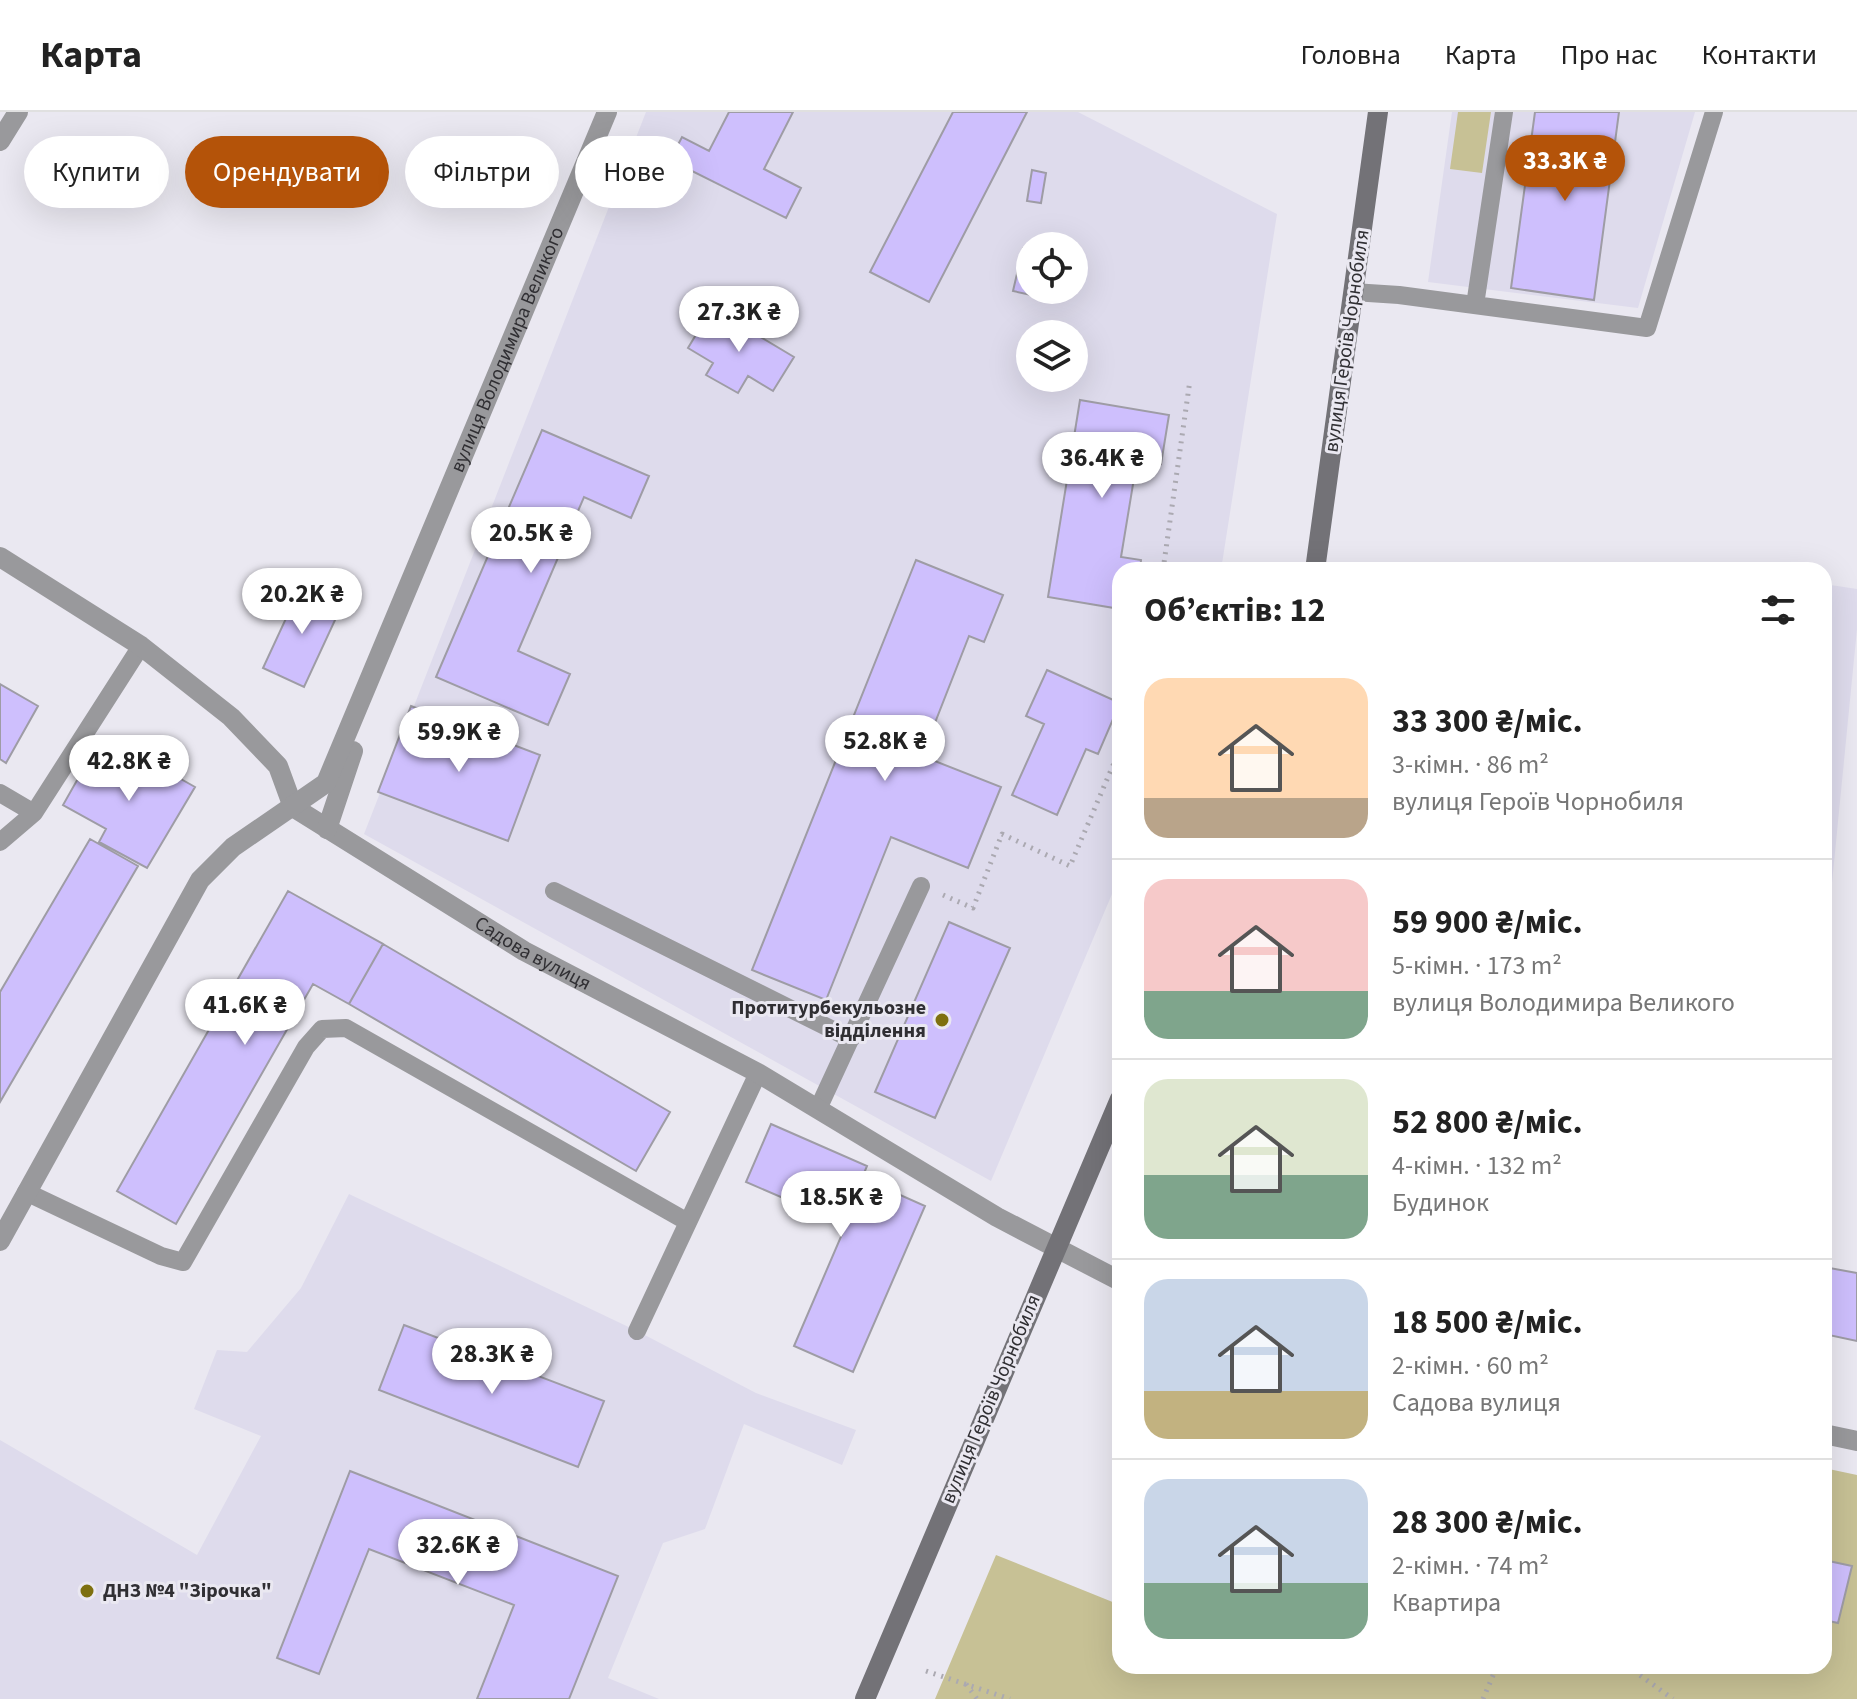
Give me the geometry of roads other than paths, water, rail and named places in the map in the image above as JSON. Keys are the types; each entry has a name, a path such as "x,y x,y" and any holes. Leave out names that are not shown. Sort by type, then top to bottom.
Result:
{"main road":[{"name":"вулиця Героїв Чорнобиля","path":"1316,562 1378,112"},
{"name":"вулиця Героїв Чорнобиля","path":"865,1699 1112,1117"}],"street":[{"path":"0,141 18,112"},
{"name":"вулиця Володимира Великого","path":"0,1241 200,880 233,847 326,783 392,632 607,112"},
{"path":"0,557 141,646 231,717 278,766 293,807"},
{"name":"вулиця Володимира Великого","path":"327,829 392,632"},
{"name":"Садова вулиця","path":"293,807 524,951 758,1073 1055,1249 1112,1277"},
{"path":"1832,1436 1857,1441"}],"lane":[{"path":"1475,305 1504,112"},
{"path":"1353,292 1647,328 1714,112"},
{"path":"0,842 34,813 141,646"},
{"path":"0,793 34,813"},
{"path":"818,1109 921,886"},
{"path":"554,891 851,1039"},
{"path":"26,1192 161,1256 183,1262 306,1047 322,1029 346,1028 686,1221"},
{"path":"637,1331 758,1073"}],"place":[{"name":"Протитурбекульозне відділення","path":"942,1020"},
{"name":"ДНЗ №4 \"Зірочка\"","path":"87,1591"}]}
